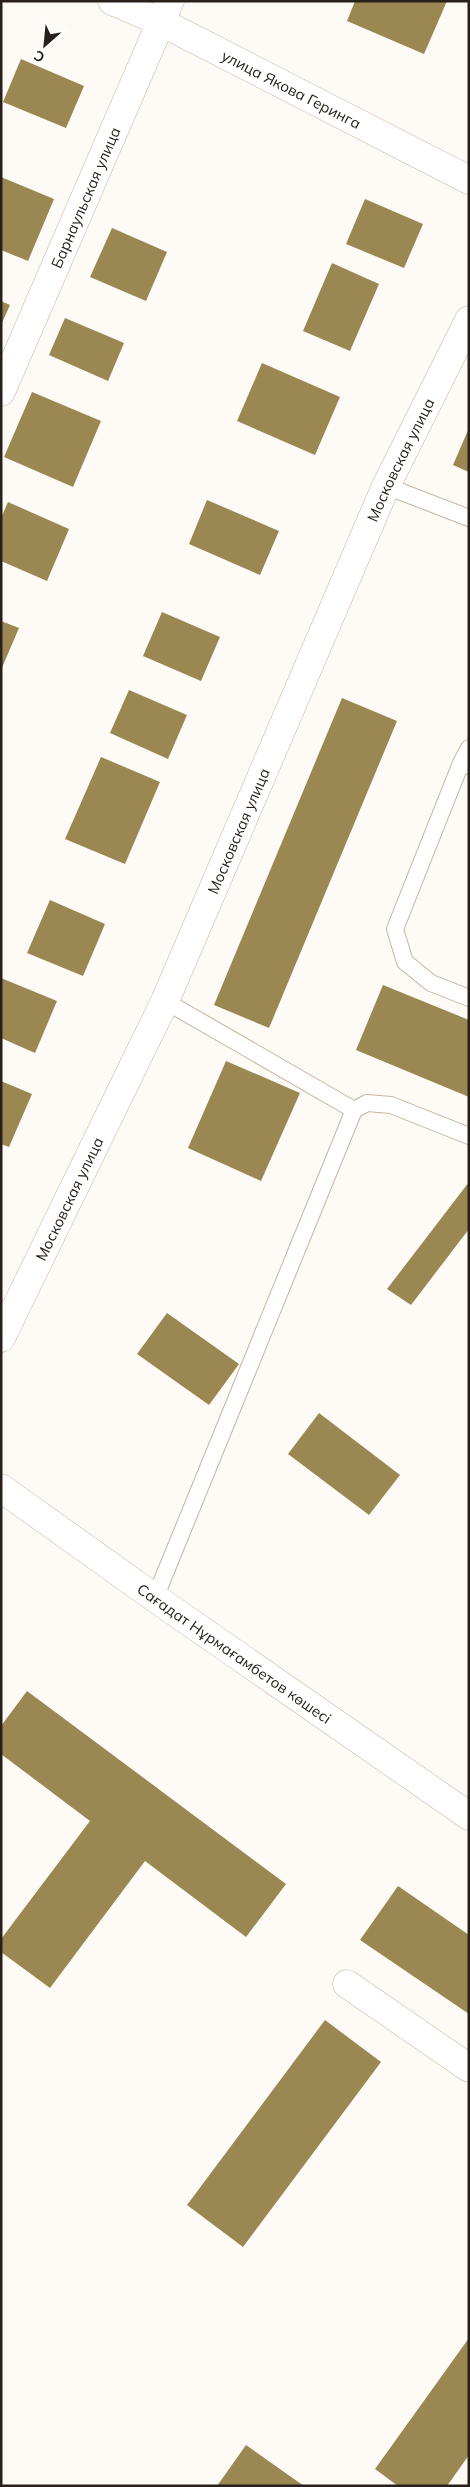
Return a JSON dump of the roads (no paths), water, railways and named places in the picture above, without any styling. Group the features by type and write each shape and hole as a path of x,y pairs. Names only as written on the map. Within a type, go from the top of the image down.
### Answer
{"street":[{"name":"улица Якова Геринга","path":"112,1 165,12 469,180"},
{"name":"Барнаульская улица","path":"1,392 165,12"},
{"name":"Московская улица","path":"1,1338 165,1001 386,486 469,320"},
{"name":"Сағадат Нұрмағамбетов көшесі","path":"1,1488 155,1598 469,1816"},
{"path":"347,1984 469,2068"}],"lane":[{"path":"386,486 469,518"},
{"path":"469,748 465,764 395,929 405,962 431,984 469,998"},
{"path":"165,1001 354,1110"},
{"path":"155,1598 354,1110 367,1103 391,1105 469,1136"}]}
